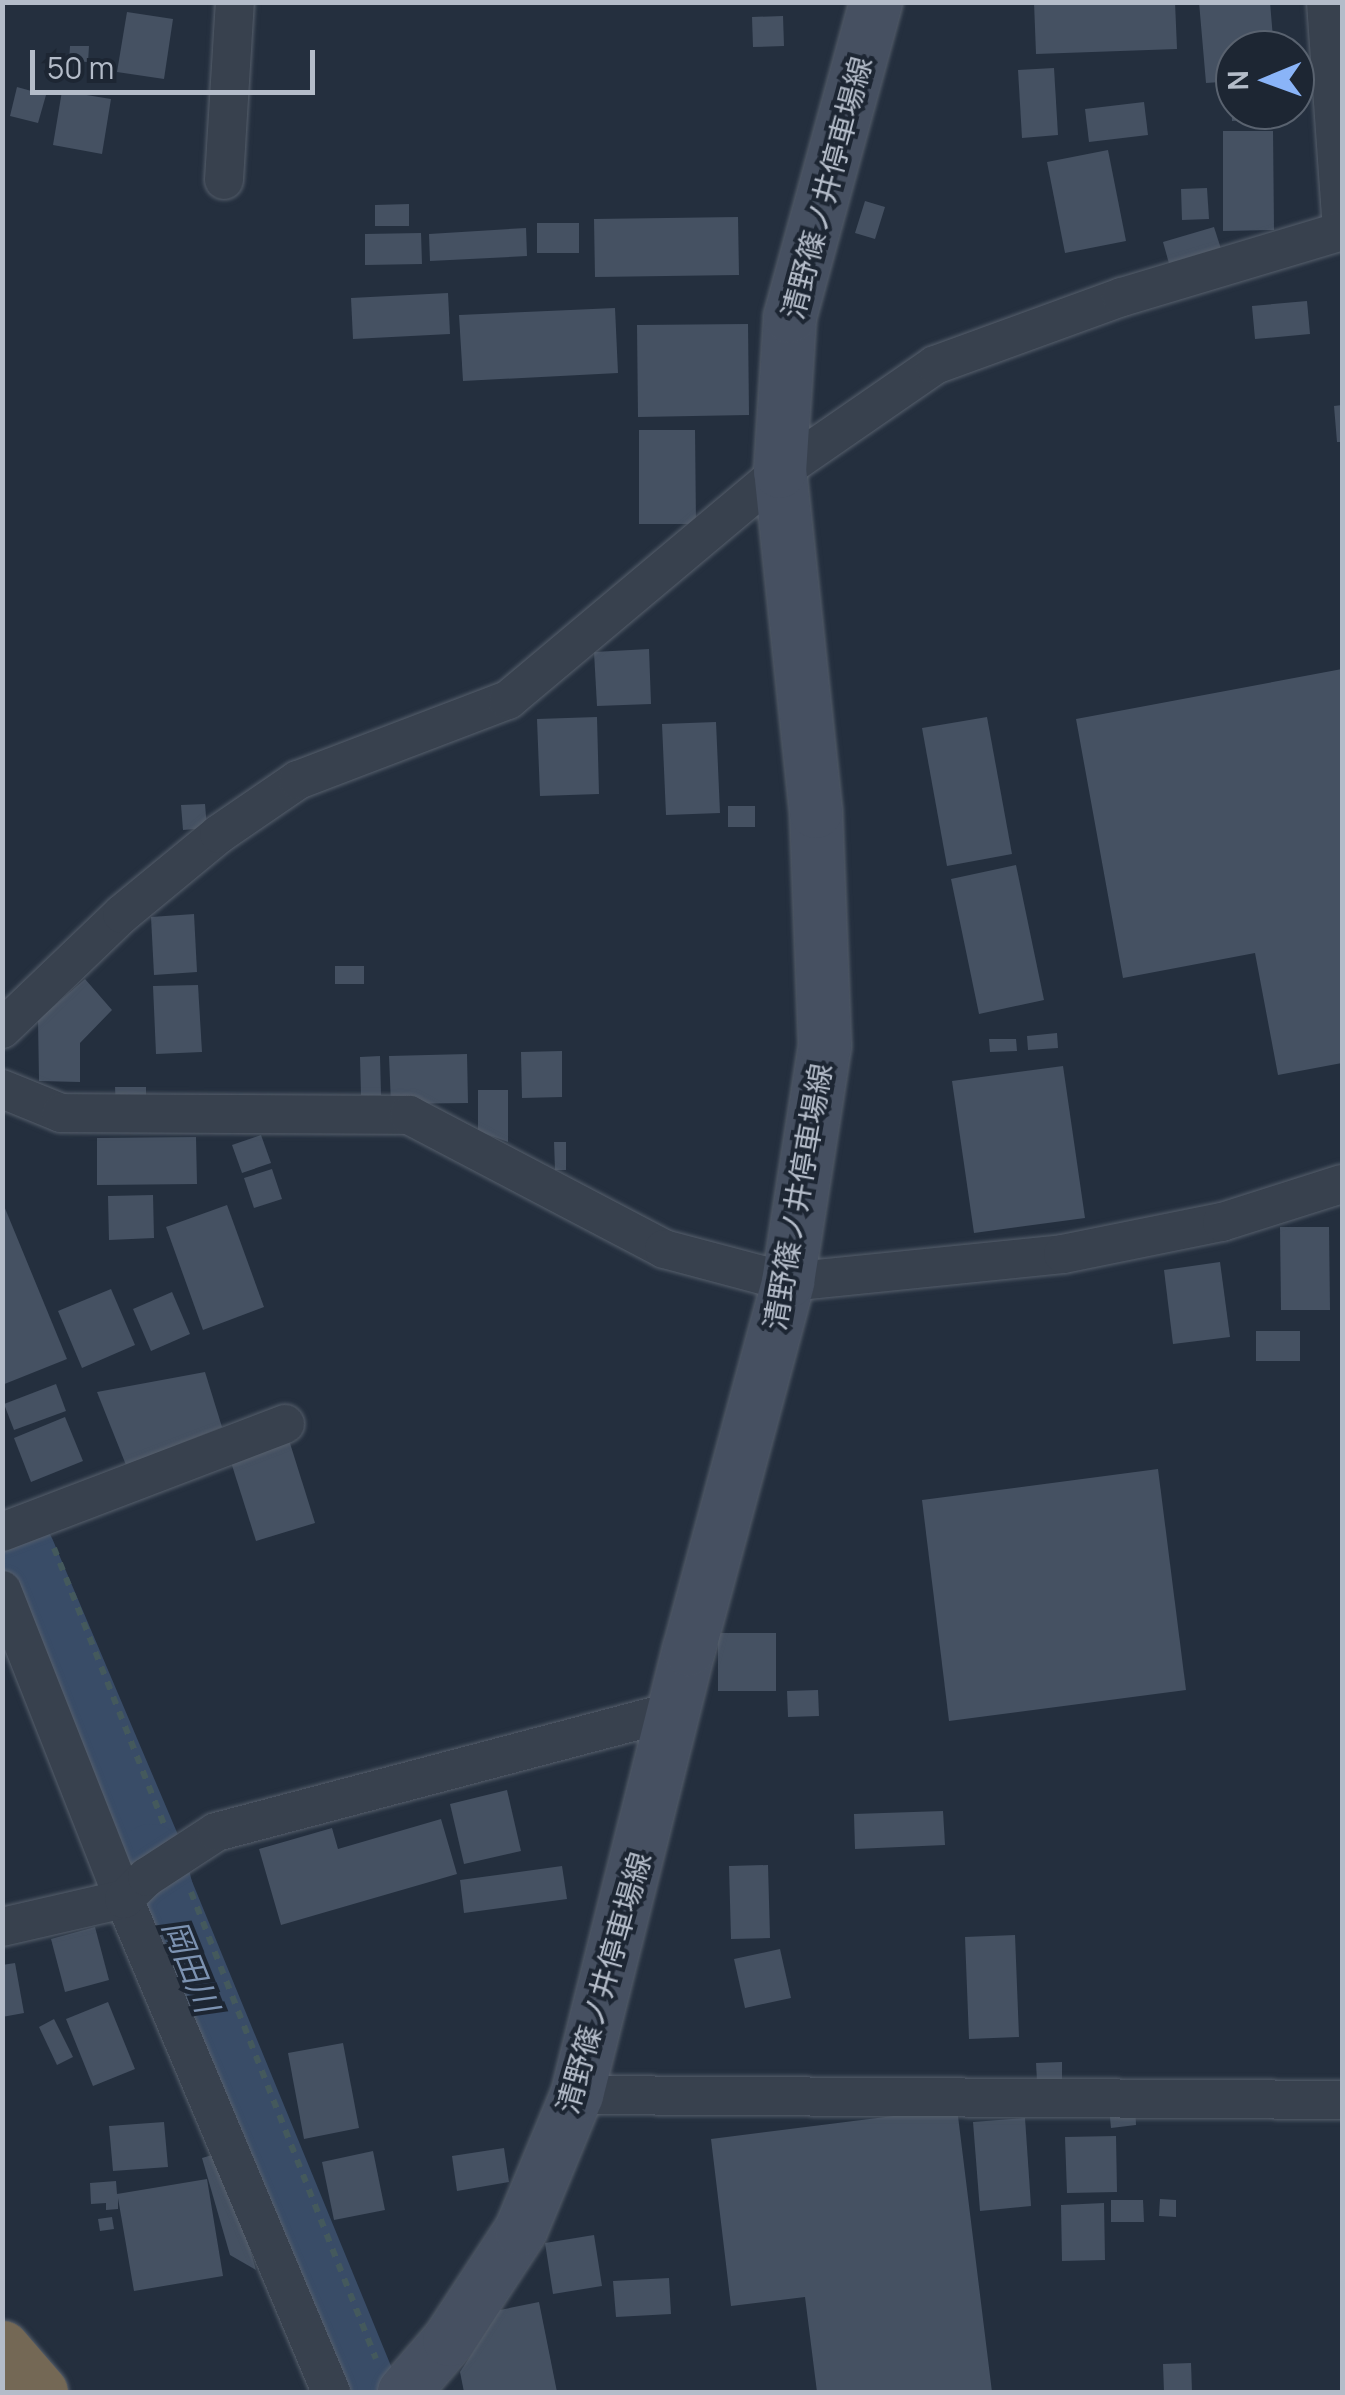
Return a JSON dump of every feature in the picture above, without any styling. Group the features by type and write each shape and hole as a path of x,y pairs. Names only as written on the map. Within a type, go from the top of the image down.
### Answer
{"highway":[{"path":"2,2348 40,2392"}],"main road":[{"name":"清野篠ノ井停車場線","path":"393,2383 449,2340 521,2230 577,2095 677,1710 689,1650 788,1282 825,1046 816,812 780,472 790,317 876,2"}],"street":[{"path":"224,180 235,2"},
{"path":"2,1029 122,914 219,834 298,780 508,700 780,472 935,365 1122,297 1342,231 1326,2"},
{"path":"2,1089 61,1113 409,1115 664,1249 788,1282 1062,1254 1222,1222 1342,1184"},
{"path":"2,1532 285,1424"},
{"path":"2,1590 154,1874 331,2392"},
{"path":"2,1927 154,1874 216,1832 677,1710"},
{"path":"577,2095 1342,2100"}],"path":[{"path":"42,1518 154,1874 393,2383"}],"building":[{"path":"1034,2 1175,2 1177,49 1036,54"},
{"path":"1199,2 1270,2 1272,30 1215,30 1215,82 1206,83"},
{"path":"127,12 173,19 164,79 117,72"},
{"path":"783,16 784,46 753,47 752,17"},
{"path":"70,46 89,46 88,62 69,61"},
{"path":"1054,68 1058,135 1022,138 1018,70"},
{"path":"17,87 46,95 38,123 10,116"},
{"path":"62,91 111,99 102,154 53,145"},
{"path":"1144,102 1148,135 1089,142 1085,109"},
{"path":"1223,131 1273,131 1274,230 1223,231"},
{"path":"1108,150 1126,241 1065,253 1047,162"},
{"path":"1207,188 1209,219 1182,220 1181,189"},
{"path":"865,201 885,207 875,239 855,233"},
{"path":"409,204 409,226 375,226 375,205"},
{"path":"738,217 739,275 595,277 594,219"},
{"path":"537,223 579,223 579,253 537,253"},
{"path":"1214,227 1222,252 1170,267 1163,242"},
{"path":"526,228 527,256 430,261 429,234"},
{"path":"421,233 422,264 365,265 365,234"},
{"path":"448,293 450,334 353,339 351,298"},
{"path":"1307,301 1310,334 1255,339 1252,306"},
{"path":"615,308 618,373 463,381 459,315"},
{"path":"748,324 749,415 638,417 637,325"},
{"path":"1342,405 1342,442 1337,442 1334,406"},
{"path":"639,430 695,430 696,524 639,524"},
{"path":"649,649 651,704 597,706 594,652"},
{"path":"1342,669 1342,1063 1278,1075 1255,953 1123,978 1076,719"},
{"path":"597,717 599,794 540,796 537,719"},
{"path":"987,717 1012,854 947,866 922,728"},
{"path":"716,722 720,813 666,815 662,724"},
{"path":"205,804 207,828 183,830 181,805"},
{"path":"728,806 755,806 755,827 728,827"},
{"path":"1016,865 1044,1000 979,1014 951,879"},
{"path":"194,914 197,972 154,975 151,917"},
{"path":"335,966 364,966 364,984 335,984"},
{"path":"85,979 112,1010 80,1043 80,1082 39,1081 38,1020"},
{"path":"198,985 202,1052 156,1054 153,986"},
{"path":"1057,1033 1058,1048 1028,1050 1027,1036"},
{"path":"989,1039 1016,1039 1017,1051 990,1052"},
{"path":"562,1051 562,1097 522,1098 521,1052"},
{"path":"467,1054 468,1103 391,1104 389,1056"},
{"path":"380,1056 381,1095 361,1095 360,1057"},
{"path":"1063,1066 1085,1218 974,1233 952,1081"},
{"path":"115,1087 146,1087 146,1107 116,1107"},
{"path":"478,1090 508,1090 508,1142 478,1131"},
{"path":"261,1135 271,1163 242,1173 232,1145"},
{"path":"196,1137 197,1184 97,1185 97,1138"},
{"path":"554,1142 566,1142 566,1170 555,1170"},
{"path":"272,1169 282,1199 254,1208 244,1178"},
{"path":"153,1195 154,1238 109,1240 108,1196"},
{"path":"2,1201 67,1359 2,1385"},
{"path":"227,1205 264,1307 203,1330 166,1227"},
{"path":"1280,1227 1329,1227 1330,1310 1281,1310"},
{"path":"1220,1262 1230,1337 1173,1344 1164,1270"},
{"path":"111,1289 135,1345 82,1368 58,1311"},
{"path":"172,1292 190,1334 151,1351 133,1309"},
{"path":"1256,1331 1300,1331 1300,1361 1256,1361"},
{"path":"205,1372 222,1427 126,1465 97,1392"},
{"path":"56,1384 66,1411 14,1430 4,1404"},
{"path":"65,1417 83,1461 31,1482 14,1438"},
{"path":"289,1440 315,1523 256,1541 230,1459"},
{"path":"1158,1469 1186,1690 949,1721 922,1500"},
{"path":"718,1633 776,1633 776,1691 718,1691"},
{"path":"818,1690 819,1716 788,1717 787,1691"},
{"path":"507,1790 521,1851 464,1864 450,1804"},
{"path":"943,1811 945,1845 855,1849 854,1814"},
{"path":"441,1819 457,1874 281,1925 259,1849 332,1828 338,1849"},
{"path":"768,1865 770,1938 731,1939 729,1866"},
{"path":"562,1866 567,1899 464,1913 460,1880"},
{"path":"95,1927 109,1980 65,1992 51,1939"},
{"path":"1015,1935 1019,2037 969,2039 965,1937"},
{"path":"780,1949 791,1998 745,2008 734,1959"},
{"path":"15,1963 24,2013 2,2017 2,1965"},
{"path":"108,2002 135,2069 93,2086 66,2019"},
{"path":"54,2019 73,2057 57,2065 39,2027"},
{"path":"343,2043 359,2128 304,2139 288,2053"},
{"path":"1062,2062 1062,2080 1037,2081 1036,2063"},
{"path":"1135,2105 1136,2125 1111,2128 1109,2107"},
{"path":"957,2108 992,2392 817,2392 805,2297 731,2306 711,2139"},
{"path":"1025,2118 1031,2206 980,2211 973,2122"},
{"path":"164,2122 168,2167 113,2171 109,2126"},
{"path":"1116,2136 1117,2192 1067,2193 1065,2137"},
{"path":"504,2148 509,2182 457,2191 452,2156"},
{"path":"373,2151 385,2210 334,2220 322,2162"},
{"path":"222,2152 256,2270 230,2255 202,2158"},
{"path":"207,2179 223,2276 134,2291 118,2198 118,2209 106,2210 106,2203 91,2204 90,2183 116,2181 117,2194"},
{"path":"1160,2199 1176,2200 1176,2217 1159,2216"},
{"path":"1111,2200 1143,2200 1144,2222 1111,2222"},
{"path":"1104,2203 1105,2260 1062,2261 1061,2205"},
{"path":"112,2217 114,2229 100,2231 98,2219"},
{"path":"594,2235 602,2286 553,2294 545,2243"},
{"path":"669,2278 671,2314 616,2317 613,2281"},
{"path":"539,2302 557,2392 464,2392 460,2372 500,2310"},
{"path":"1191,2363 1192,2392 1164,2392 1163,2364"}],"waterway":[{"name":"岡田川","path":"21,1552 151,1858 160,1893 360,2380"}]}
